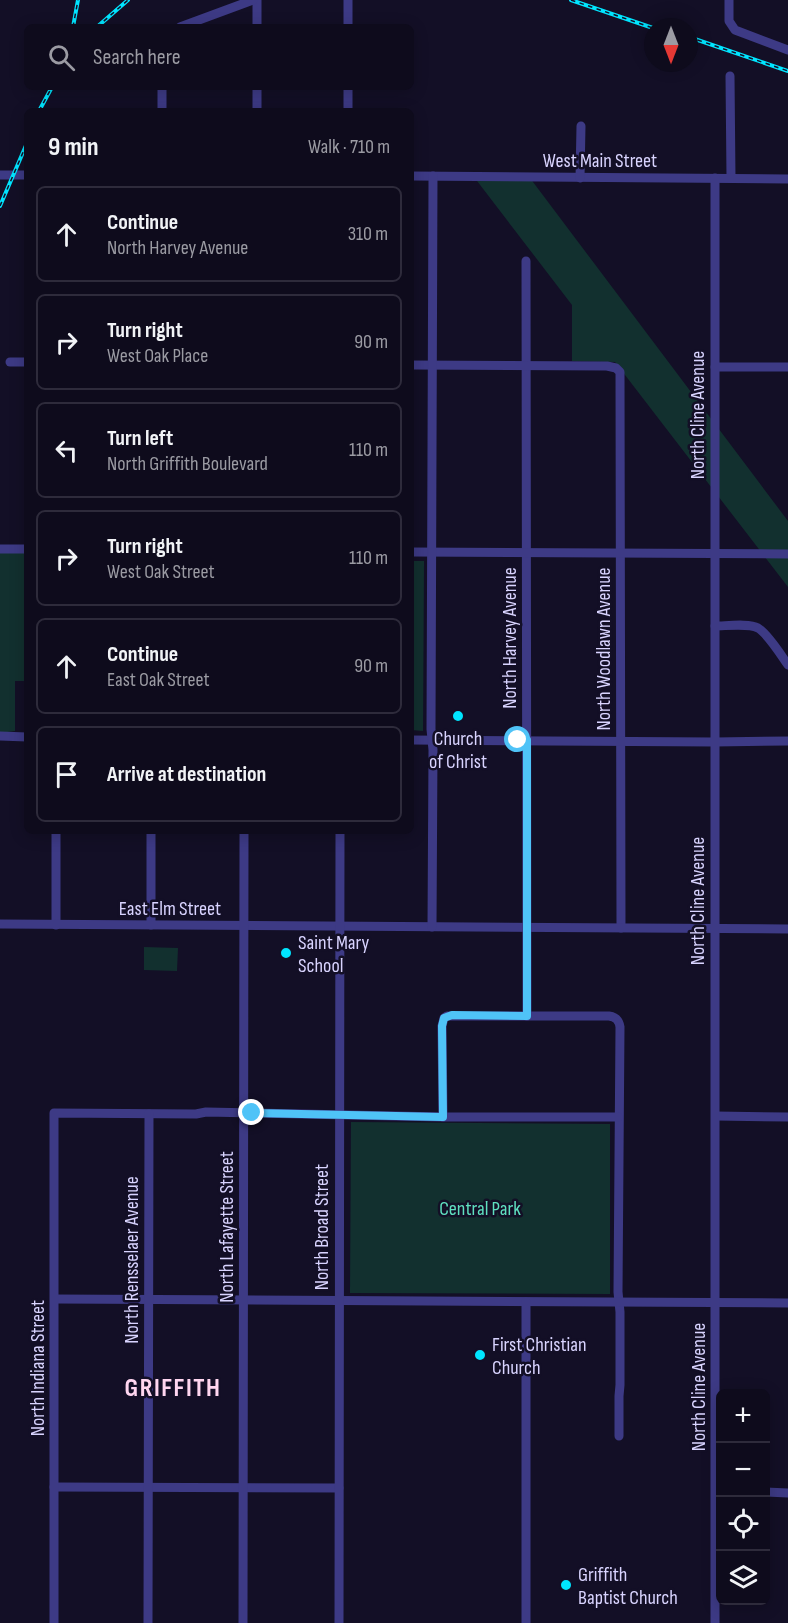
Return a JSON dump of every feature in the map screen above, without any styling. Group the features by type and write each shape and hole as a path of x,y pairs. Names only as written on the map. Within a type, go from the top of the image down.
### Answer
{"street":[{"path":"188,24 255,0 257,24"},
{"path":"348,0 348,24"},
{"path":"729,0 729,17 732,26 739,33 788,50"},
{"path":"730,76 731,178"},
{"path":"162,90 162,108"},
{"path":"257,90 257,108"},
{"path":"348,90 348,108"},
{"path":"580,178 581,126"},
{"path":"0,175 24,175"},
{"name":"West Main Street","path":"414,176 788,178"},
{"path":"432,927 433,176"},
{"name":"North Cline Avenue","path":"715,178 717,1443"},
{"name":"North Harvey Avenue","path":"526,261 527,1016"},
{"path":"10,362 24,362"},
{"path":"414,364 526,366"},
{"name":"North Woodlawn Avenue","path":"526,366 607,366 618,369 621,378 621,928"},
{"path":"715,367 788,367"},
{"path":"0,549 24,549"},
{"path":"414,552 788,554"},
{"path":"715,626 758,628 788,665"},
{"path":"0,736 24,737"},
{"path":"414,740 788,741"},
{"path":"56,834 56,925"},
{"path":"151,834 151,926"},
{"name":"North Lafayette Street","path":"243,1623 244,834"},
{"name":"North Broad Street","path":"339,1623 340,834"},
{"name":"East Elm Street","path":"0,924 788,929"},
{"path":"443,1117 442,1026 444,1018 452,1015 615,1017 618,1020 620,1027 619,1436"},
{"name":"North Indiana Street","path":"54,1623 54,1113 149,1114"},
{"path":"149,1114 618,1117"},
{"name":"North Rensselaer Avenue","path":"148,1623 149,1114"},
{"path":"716,1116 788,1117"},
{"path":"55,1299 788,1303"},
{"path":"526,1302 526,1623"},
{"path":"54,1487 339,1488"},
{"path":"770,1492 788,1493"},
{"name":"North Cline Avenue","path":"715,1623 718,1497"}],"green space":[{"path":"474,177 530,178 788,521 788,587 615,362 572,361 572,305"},
{"path":"0,553 24,553 24,681 15,681 15,731 0,733"},
{"path":"414,561 424,561 423,731 414,730"},
{"path":"144,947 178,948 177,971 144,970"},
{"name":"Central Park","path":"351,1122 610,1124 610,1294 350,1293"}],"railway":[{"path":"74,24 78,0"},
{"path":"100,24 128,0"},
{"path":"571,0 644,25"},
{"path":"698,40 788,71"},
{"path":"41,108 50,90"},
{"path":"0,206 24,150"}],"place":[{"name":"Church of Christ","path":"458,716"},
{"name":"Saint Mary School","path":"286,953"},
{"name":"First Christian Church","path":"480,1355"},
{"name":"Griffith Baptist Church","path":"566,1585"}],"district":[{"name":"GRIFFITH","path":"173,1387"}],"route":[{"path":"252,1113 443,1117 442,1026 444,1018 452,1015 527,1016 527,740 518,740"}]}
